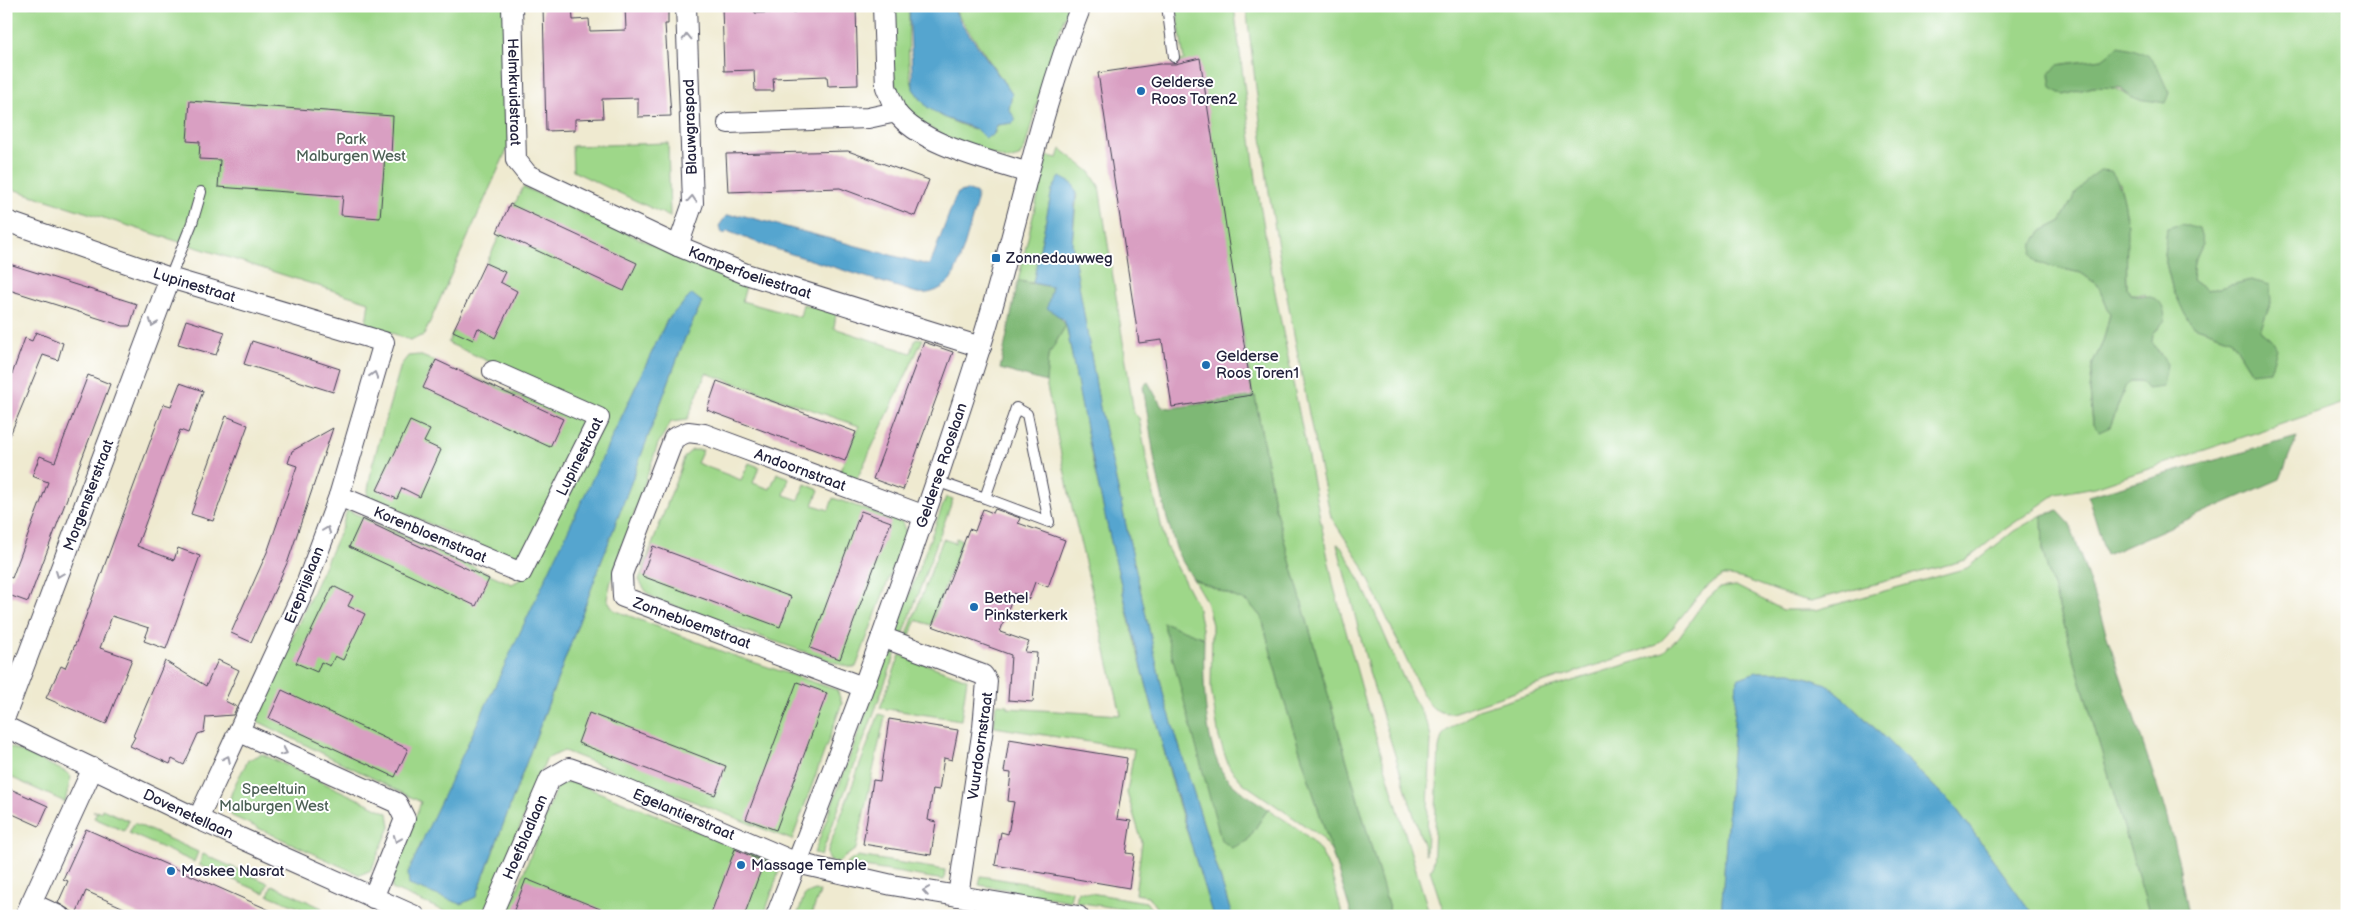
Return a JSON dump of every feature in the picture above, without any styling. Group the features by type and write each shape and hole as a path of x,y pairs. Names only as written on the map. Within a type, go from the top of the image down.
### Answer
{"street":[{"name":"Helmkruidstraat","path":"512,6 516,160 528,175"},
{"name":"Blauwgraspad","path":"678,246 693,203 686,6"},
{"path":"883,6 886,87 896,112 905,123 928,138 1028,173"},
{"name":"Gelderse Rooslaan","path":"776,916 882,636 925,516 981,347 1028,173 1068,40 1081,6"},
{"path":"728,123 868,118 896,112"},
{"name":"Kamperfoeliestraat","path":"528,175 678,246 746,274 981,347"},
{"name":"Lupinestraat","path":"6,221 170,278 384,342"},
{"name":"Morgensterstraat","path":"6,714 170,278"},
{"name":"Ereprijslaan","path":"198,819 240,732 304,590 340,496 384,342"},
{"name":"Lupinestraat","path":"493,371 599,418 522,573"},
{"name":"Andoornstraat","path":"674,438 688,432 704,434 925,516"},
{"name":"Zonnebloemstraat","path":"674,438 622,574 623,598 863,687"},
{"name":"Korenbloemstraat","path":"340,496 522,573"},
{"name":"Vuurdoornstraat","path":"882,636 983,675 987,681 983,728 958,896"},
{"name":"Dovenetellaan","path":"6,727 198,819 415,916"},
{"path":"240,732 397,803 405,818 372,898"},
{"path":"59,916 28,909 93,768"},
{"name":"Egelantierstraat","path":"569,768 604,780 797,863 892,885 1078,916"},
{"name":"Hoefbladlaan","path":"491,916 550,779 569,768"}],"lane":[{"path":"1167,6 1174,57"},
{"path":"170,278 192,223 201,192"},
{"path":"936,481 1050,522 1028,414 1016,408 985,498"}],"green space":[{"name":"Park Malburgen West","path":"6,6 506,6 510,143 424,335 410,340 366,323 369,302 6,187"},
{"path":"890,6 909,6 911,80 915,91 923,101 933,110 957,123 970,128 995,133 997,125 1013,123 1009,110 1012,94 952,6 1068,6 1046,71 1025,148 1019,157 1008,160 958,142 925,125 912,114 902,100 893,74"},
{"path":"1176,6 1234,6 1256,179 1273,282 1334,588 1367,707 1430,916 1391,916 1275,508 1255,396 1252,395 1242,327 1188,129 1178,61 1184,60"},
{"path":"1246,6 2347,6 2347,402 2095,487 2056,494 2004,530 1966,560 1811,601 1800,599 1741,578 1722,576 1695,599 1657,645 1452,713 1440,712 1430,705 1421,691 1361,563 1331,517 1313,435 1268,186","holes":["2119,46 2132,98 2124,92 2107,87 2091,88 2064,95 2057,65 2103,59","2120,183 2126,214 2127,288 2130,294 2145,294 2161,326 2153,334 2151,342 2161,354 2141,381 2131,381 2125,387 2110,427 2093,425 2090,390 2093,363 2103,342 2110,314 2098,285 2081,273 2037,263 2033,243 2042,231 2060,222 2076,193","2167,228 2203,243 2194,262 2192,280 2207,291 2251,280 2271,303 2260,330 2272,340 2252,373 2231,339 2194,326 2172,287 2164,255"]},
{"path":"2119,46 2140,52 2152,61 2169,93 2165,103 2132,98 2120,88 2093,87 2064,95 2051,88 2050,74 2057,65 2102,59"},
{"path":"668,143 670,217 573,171 572,146"},
{"path":"1061,149 1090,172 1099,186 1134,413 1139,418 1166,546 1197,605 1204,638 1163,623 1247,841 1268,809 1300,831 1312,841 1322,854 1333,880 1343,916 1232,916 1164,697 1100,408 1072,244 1077,195 1060,178 1052,190 1033,283 1018,281 1047,156 1058,158"},
{"path":"2100,170 2111,171 2123,197 2127,227 2127,288 2130,294 2154,298 2162,305 2165,320 2153,334 2152,342 2167,364 2163,387 2147,389 2141,381 2131,381 2125,387 2110,427 2099,432 2093,425 2090,390 2093,363 2103,342 2110,314 2098,285 2081,273 2037,263 2032,255 2033,243 2042,231 2060,222 2076,193 2087,180"},
{"path":"523,187 746,286 742,301 800,317 803,304 836,314 834,328 911,353 916,338 923,339 857,479 839,473 859,426 706,373 687,420 671,422 658,444 611,581 607,599 614,610 726,653 837,690 842,703 792,840 564,751 546,759 489,908 473,916 456,916 392,889 393,877 421,802 255,720 342,527 347,510 512,584 523,578 601,412 448,343","holes":["702,302 685,338 476,897 408,873 667,320"]},
{"path":"2182,224 2199,229 2203,243 2194,262 2192,280 2207,291 2251,280 2270,285 2271,303 2260,330 2272,340 2277,349 2270,371 2252,373 2231,339 2194,326 2187,319 2172,287 2164,255 2167,228"},
{"path":"1018,281 1052,287 1048,308 1057,314 1066,325 1048,356 1046,382 1000,369"},
{"path":"1066,325 1092,458 1130,624 1176,796 1213,916 1162,916 1148,896 1135,894 1142,842 1127,793 1134,749 994,727 996,704 1008,705 1008,708 1121,715 1072,507 1046,382 1048,356"},
{"path":"419,355 590,424 523,565 367,496 372,466 401,365 408,356"},
{"path":"1148,382 1162,407 1172,408 1255,396 1275,508 1391,916 1352,916 1281,691 1262,618 1249,603 1193,579 1178,554 1167,519 1156,469 1143,386"},
{"path":"2297,437 2280,479 2106,555 2088,496"},
{"path":"692,450 703,450 697,463 741,480 749,463 759,467 753,483 770,489 777,473 789,478 784,495 799,500 805,484 819,490 813,505 829,510 833,498 902,522 906,533 856,667 848,667 659,601 647,593 639,580 685,456"},
{"path":"946,497 953,499 903,635 895,632"},
{"path":"2058,511 2070,524 2165,810 2178,859 2188,916 2150,916 2043,553 2042,515"},
{"path":"2042,515 2043,553 2150,916 2034,916 1955,807 1846,700 1826,684 1791,672 1756,672 1737,679 1721,916 1445,916 1430,870 1433,868 1439,748 1442,736 1446,731 1478,710 1663,652 1679,637 1703,603 1719,588 1736,586 1783,610 1816,610 1967,568 2014,531"},
{"path":"956,538 962,540 931,625 916,620 909,637 906,637 943,539 955,543"},
{"path":"1337,544 1341,546 1360,581 1408,688 1428,726 1431,740 1426,854 1370,675"},
{"path":"1193,579 1249,603 1262,618 1281,691 1332,852 1320,836 1243,783 1229,767 1219,738 1211,689 1212,625 1206,601"},
{"path":"1163,622 1204,638 1204,690 1212,747 1218,763 1229,781 1268,809 1247,841 1232,848 1221,840"},
{"path":"889,651 896,653 821,856 814,853"},
{"path":"900,655 967,679 961,720 880,708"},
{"path":"879,714 885,716 856,849 838,862 830,861 827,853"},
{"path":"6,745 66,772 71,777 65,802 6,775"},
{"name":"Speeltuin Malburgen West","path":"262,754 388,813 390,827 371,870 360,875 232,816 230,802 237,780 248,760"},
{"path":"573,782 775,862 780,868 764,916 507,916 557,787 563,783"},
{"path":"102,809 129,821 124,831 94,818 97,812 93,811 101,812"},
{"path":"134,823 198,852 194,862 129,833"},
{"path":"203,854 268,883 264,893 199,865"},
{"path":"858,856 945,870 944,880 846,864"},
{"path":"981,876 1072,891 1070,901 1035,895 1027,900 1020,899 1016,891 979,885"},
{"path":"272,885 322,908 319,916 268,895"},
{"path":"815,890 820,892 811,916 797,916 805,894"},
{"path":"1078,891 1146,902 1155,914 1076,902"}],"water":[{"path":"909,6 952,6 962,24 1012,94 1009,109 1016,120 1013,123 997,125 993,135 985,138 976,129 945,118 927,107 913,89"},
{"path":"1060,177 1073,184 1076,192 1072,244 1100,408 1164,697 1232,916 1213,916 1170,771 1113,551 1067,329 1064,320 1047,308 1052,287 1033,283 1052,190"},
{"path":"967,190 977,194 977,201 957,267 949,282 930,293 917,293 769,247 727,231 725,234 721,232 719,226 726,216 741,215 928,265 931,262 955,198 958,193"},
{"path":"692,294 702,302 685,338 476,897 461,904 409,885 408,873 429,826 667,320"},
{"path":"1756,672 1791,672 1826,684 1846,700 1955,807 2034,916 1721,916 1737,679"}],"building":[{"path":"543,6 572,6 573,20 589,19 590,31 626,30 625,6 668,6 668,24 665,24 671,116 638,117 638,98 602,99 603,118 575,119 575,130 546,131"},
{"path":"722,6 755,6 755,13 795,12 794,6 856,6 858,85 828,86 827,76 773,78 774,91 755,91 754,70 724,71"},
{"path":"1200,58 1252,395 1172,407 1162,340 1139,343 1098,73 1160,64 1175,64"},
{"path":"190,101 393,116 391,156 385,155 380,218 341,215 343,196 218,187 220,160 199,159 200,142 187,141"},
{"path":"848,151 929,180 915,216 840,188 728,192 726,154"},
{"path":"510,204 637,263 624,291 497,232"},
{"path":"6,263 137,304 130,326 123,326 6,289"},
{"path":"485,263 505,272 500,282 517,291 495,338 478,328 473,340 453,331"},
{"path":"186,320 225,332 216,355 178,344"},
{"path":"36,332 63,343 58,360 43,355 6,445 6,391 25,338 32,341"},
{"path":"252,341 340,369 333,392 244,364"},
{"path":"924,342 953,352 903,490 873,479"},
{"path":"436,360 563,419 550,447 423,388"},
{"path":"88,375 110,384 28,602 6,594 6,576 12,578 48,482 32,476 40,456 55,462"},
{"path":"717,381 856,432 845,461 707,410"},
{"path":"180,383 203,391 188,433 180,430 137,546 174,560 178,548 200,556 166,649 144,641 149,628 112,616 100,648 132,659 106,724 46,698 61,666 65,668 77,640 164,404 171,406"},
{"path":"226,416 248,425 213,521 191,514"},
{"path":"410,421 430,430 424,442 441,450 420,497 402,488 397,499 377,490"},
{"path":"333,428 288,561 251,642 231,633 268,550 297,466 288,463 292,451"},
{"name":"Bethel Pinksterkerk","path":"983,509 993,513 995,509 1020,518 1018,523 1065,540 1048,587 1035,582 1029,599 1014,593 1000,632 1029,642 1025,652 1037,653 1033,702 1008,700 1011,655 932,626 969,529 975,531"},
{"path":"861,511 891,522 840,659 810,648"},
{"path":"362,519 489,579 476,606 349,547"},
{"path":"653,546 791,597 780,627 642,576"},
{"path":"333,586 353,596 348,606 365,614 343,660 335,656 330,666 321,662 317,672 296,663"},
{"path":"218,660 239,670 225,701 237,707 233,715 206,717 204,732 198,734 184,765 172,759 170,764 130,746 165,661 206,686"},
{"path":"797,682 827,693 776,830 746,819"},
{"path":"282,690 408,749 395,777 269,718"},
{"path":"589,713 726,766 715,795 578,743"},
{"path":"889,719 958,730 952,760 944,758 939,790 933,789 928,820 936,822 931,855 863,844 873,780 880,781"},
{"path":"1009,739 1127,758 1117,819 1131,821 1126,853 1134,854 1129,888 995,865 1001,832 1008,834 1014,802 1008,801 1011,773 1004,772"},
{"path":"6,787 48,806 39,826 6,811"},
{"path":"86,829 283,916 142,916 86,891 76,914 58,903 68,881 63,879"},
{"path":"735,849 764,862 744,916 710,916"},
{"path":"526,879 615,916 530,916 514,910"}],"place":[{"name":"Gelderse Roos Toren2","path":"1141,91"},
{"name":"Zonnedauwweg","path":"996,258"},
{"name":"Gelderse Roos Toren1","path":"1206,365"},
{"name":"Bethel Pinksterkerk","path":"974,607"},
{"name":"Massage Temple","path":"741,865"},
{"name":"Moskee Nasrat","path":"171,871"}]}
